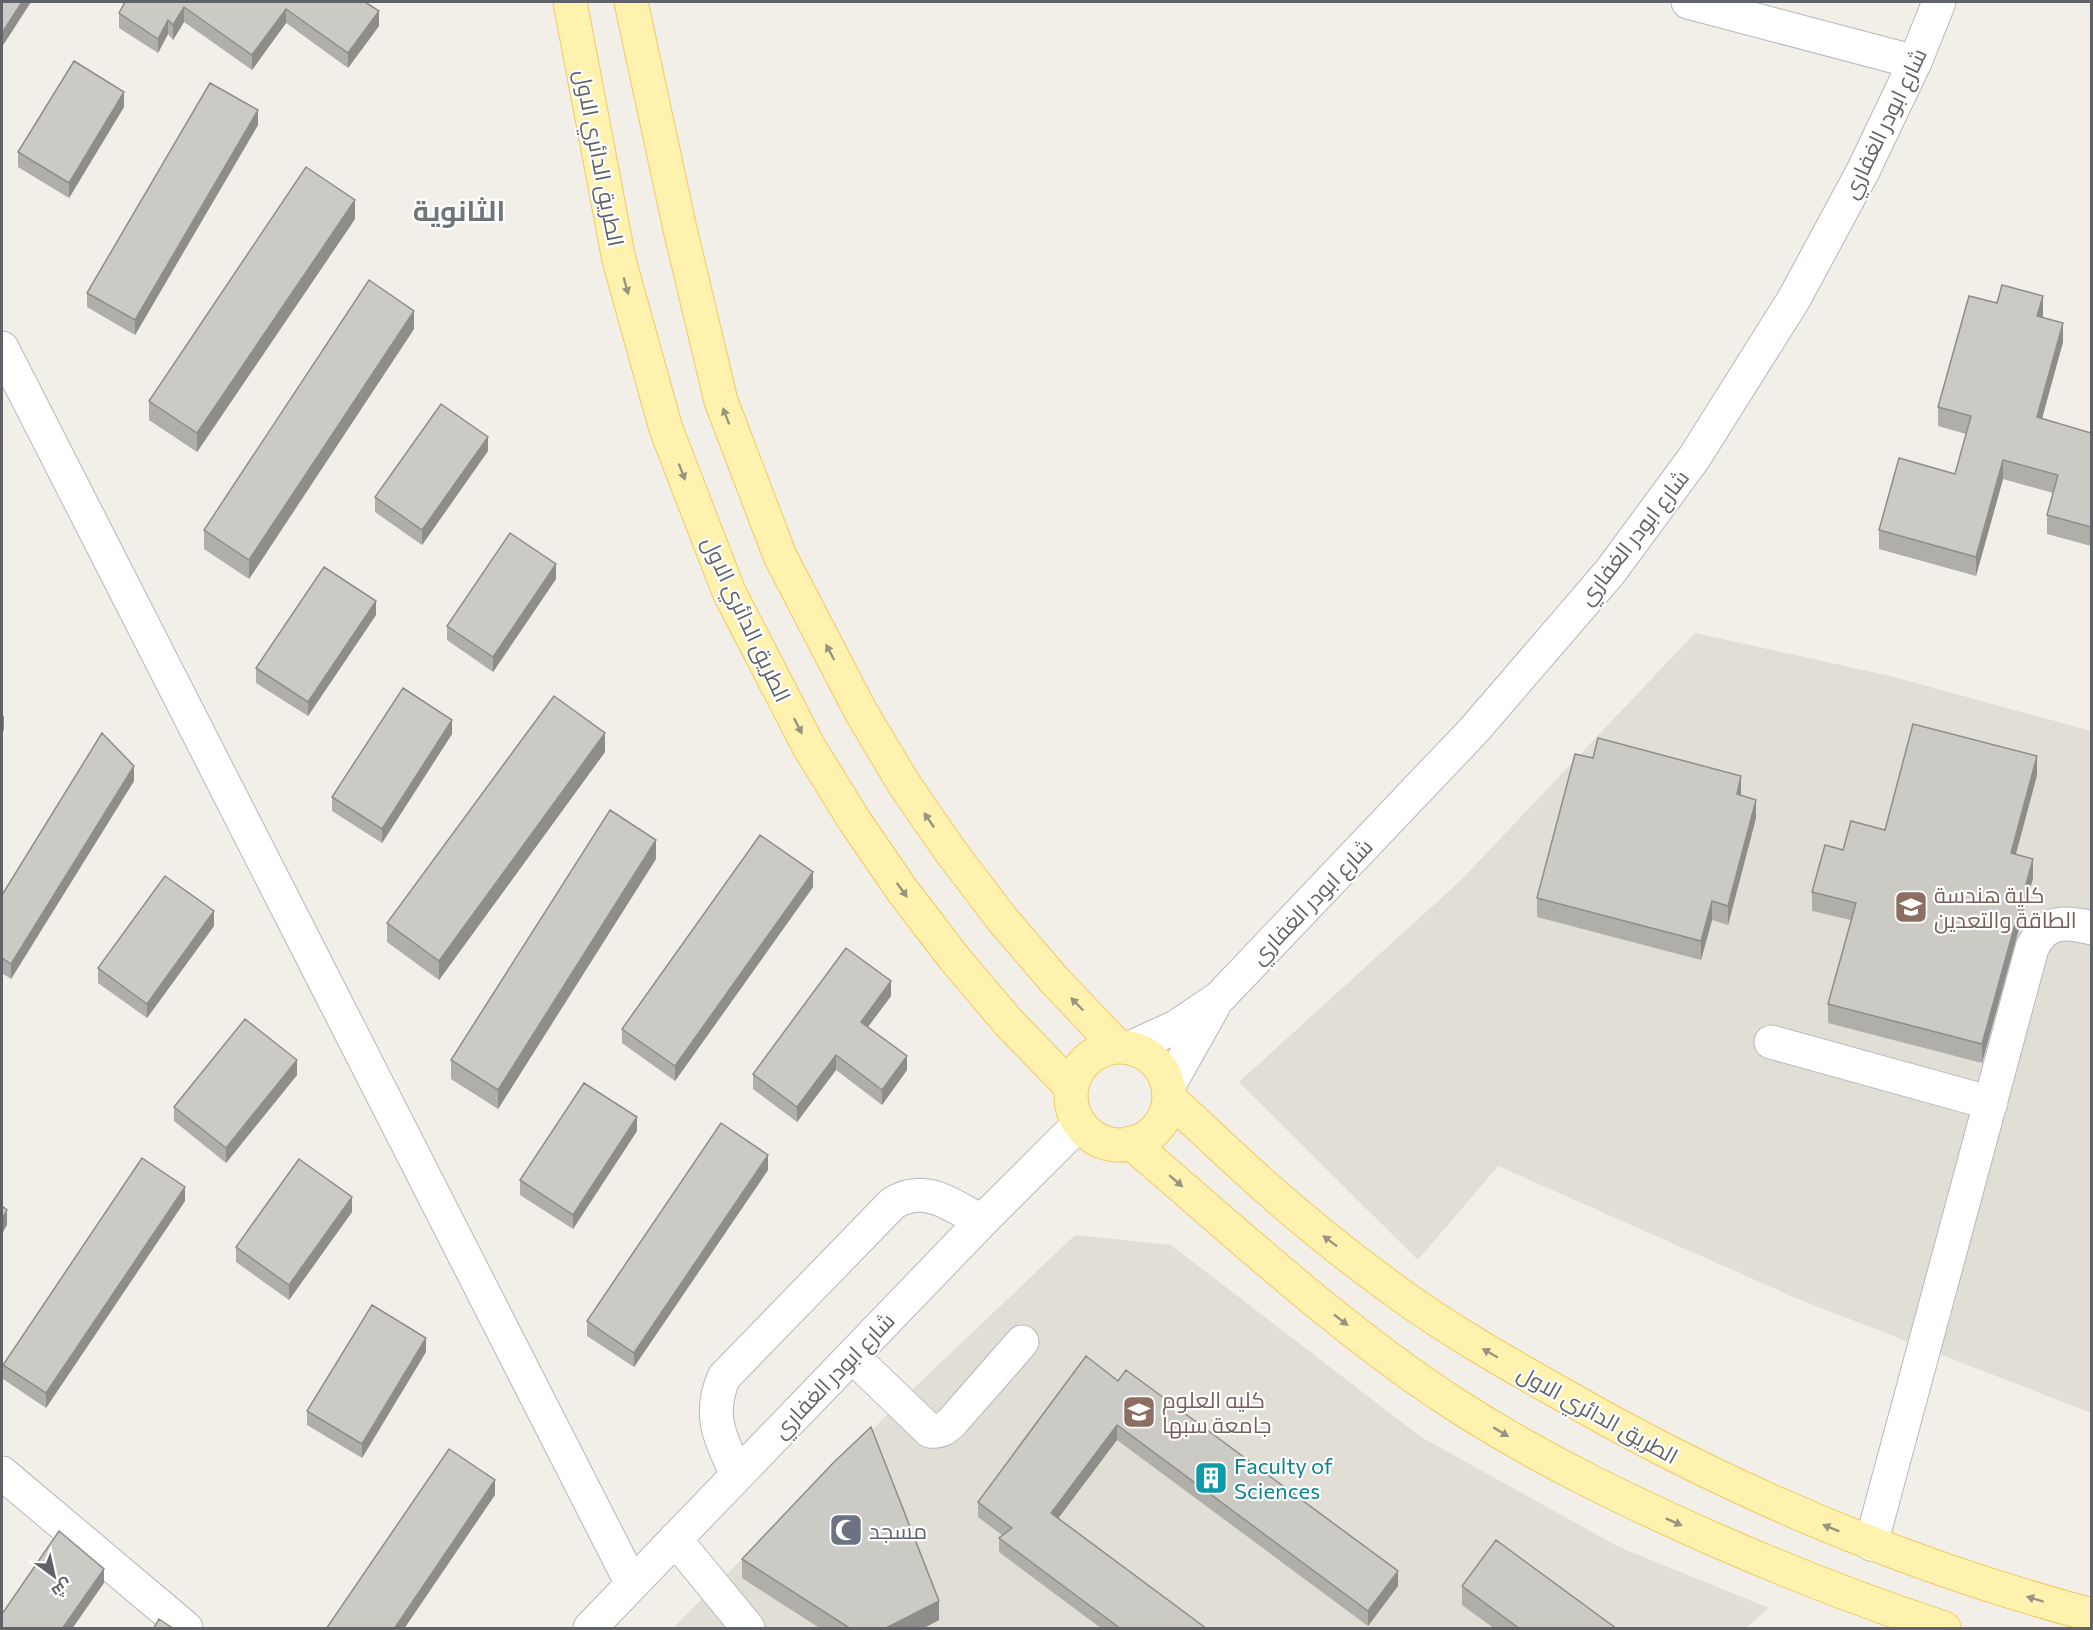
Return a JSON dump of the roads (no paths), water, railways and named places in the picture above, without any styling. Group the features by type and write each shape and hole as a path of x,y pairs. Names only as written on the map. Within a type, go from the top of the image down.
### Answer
{"main road":[{"name":"الطريق الدائري الاول","path":"570,2 622,272 666,429 729,592 809,747 854,820 902,890 954,958 1009,1023 1071,1087"},
{"path":"631,2 680,229 721,401 780,556 861,712 904,784 951,852 1002,919 1056,982 1124,1047 1144,1053 1155,1061 1164,1073 1169,1093 1166,1114 1158,1127 1146,1137 1117,1145 1102,1142 1089,1135 1079,1124 1070,1100 1075,1075 1082,1064 1098,1052 1124,1047"},
{"name":"الطريق الدائري الاول","path":"1169,1093 1308,1224 1400,1294 1478,1346 1624,1430 1705,1472 1787,1510 1871,1544 1960,1576 2091,1615"},
{"path":"1131,1143 1343,1322 1456,1405 1518,1443 1582,1478 1667,1519 1839,1591 1944,1629"}],"street":[{"path":"1688,2 1915,62"},
{"name":"شارع ابودر الغفاري","path":"1124,1047 1176,1027 1219,998 1475,729 1617,562 1694,458 1794,299 1863,171 1915,62 1940,2"},
{"path":"2,348 632,1584"},
{"path":"1871,1544 2032,948 2036,939 2050,927 2061,923 2073,923 2091,928"},
{"name":"شارع ابودر الغفاري","path":"1169,1093 1219,998"},
{"path":"1771,1042 1991,1103"},
{"name":"شارع ابودر الغفاري","path":"590,1629 982,1221 1079,1124"},
{"path":"737,1475 719,1434 716,1419 717,1396 724,1377 893,1203 903,1197 928,1194 982,1221"},
{"path":"852,1356 930,1431 937,1432 945,1429 952,1422 1022,1342"},
{"path":"2,1473 186,1629"},
{"path":"675,1539 748,1629"}],"place":[{"name":"كلية هندسة الطاقة والتعدين","path":"1911,907"},
{"name":"كليه العلوم جامعة سبها","path":"1139,1412"},
{"name":"Faculty of Sciences","path":"1211,1478"},
{"name":"مسجد","path":"846,1530"}],"district":[{"name":"الثانوية","path":"459,210"}]}
